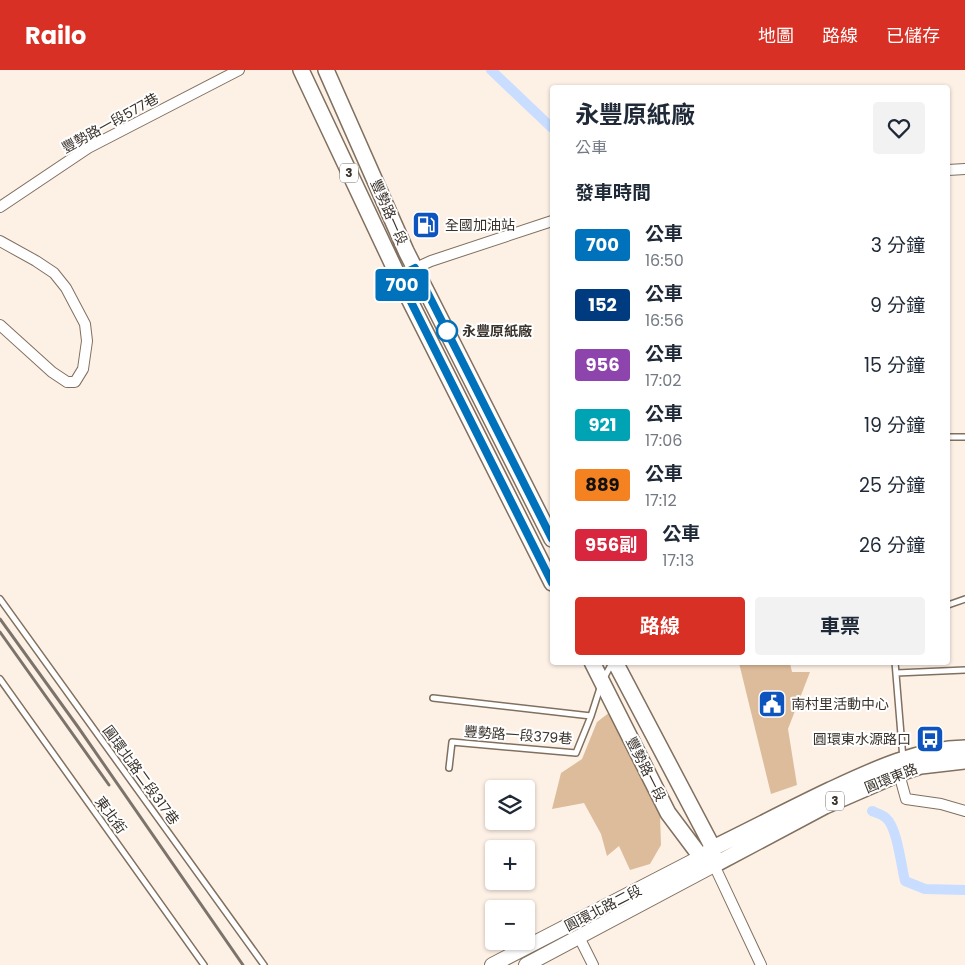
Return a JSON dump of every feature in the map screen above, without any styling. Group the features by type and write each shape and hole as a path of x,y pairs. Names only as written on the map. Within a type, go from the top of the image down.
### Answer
{"main road":[{"name":"豐勢路一段","path":"302,70 398,276 550,579"},
{"name":"豐勢路一段","path":"326,70 406,251 550,534"},
{"name":"豐勢路一段","path":"594,665 668,813 709,857"},
{"name":"豐勢路一段","path":"615,665 709,857"},
{"name":"圓環東路","path":"709,857 825,806 930,752 965,748"},
{"name":"圓環東路","path":"903,766 965,761"}],"street":[{"name":"豐勢路一段577巷","path":"0,207 88,148 239,70"},
{"path":"950,170 965,169"},
{"path":"398,276 415,268 550,222"},
{"path":"0,241 42,265 54,274 66,288 84,324 87,341 83,369 75,382 67,382 52,372 0,325"},
{"path":"903,766 901,781 906,799 941,804 965,811"},
{"name":"圓環北路二段","path":"526,965 579,938 709,857"},
{"name":"圓環北路二段","path":"492,965 709,857"},
{"name":"豐勢路一段","path":"709,857 761,965"},
{"path":"579,938 593,965"}],"lane":[{"path":"950,437 965,436"},
{"name":"圓環北路二段317巷","path":"0,598 264,965"},
{"path":"950,604 965,599"},
{"name":"豐勢路一段379巷","path":"449,768 452,742 576,753 592,716 602,682 612,665"},
{"path":"895,665 903,766"},
{"path":"896,673 965,670"},
{"name":"東北街","path":"0,679 204,965"},
{"path":"433,698 592,716"}],"shaded area":[{"path":"739,665 790,665 792,672 810,672 788,729 797,785 771,794"},
{"path":"610,712 660,814 661,845 650,864 630,870 619,846 607,856 601,834 584,803 552,809 561,773 582,759 597,722"}],"waterway":[{"path":"491,70 550,126"},
{"path":"872,811 886,818 893,829 905,881 925,889 965,890"}],"railway":[{"path":"0,619 78,727 243,965"},
{"path":"0,632 109,785"}],"bus line":[{"name":"700","path":"550,535 415,268 398,276 550,579"}],"place":[{"name":"全國加油站","path":"426,225"},
{"name":"永豐原紙廠","path":"447,331"},
{"name":"南村里活動中心","path":"772,704"},
{"name":"圓環東水源路口","path":"930,739"}]}
